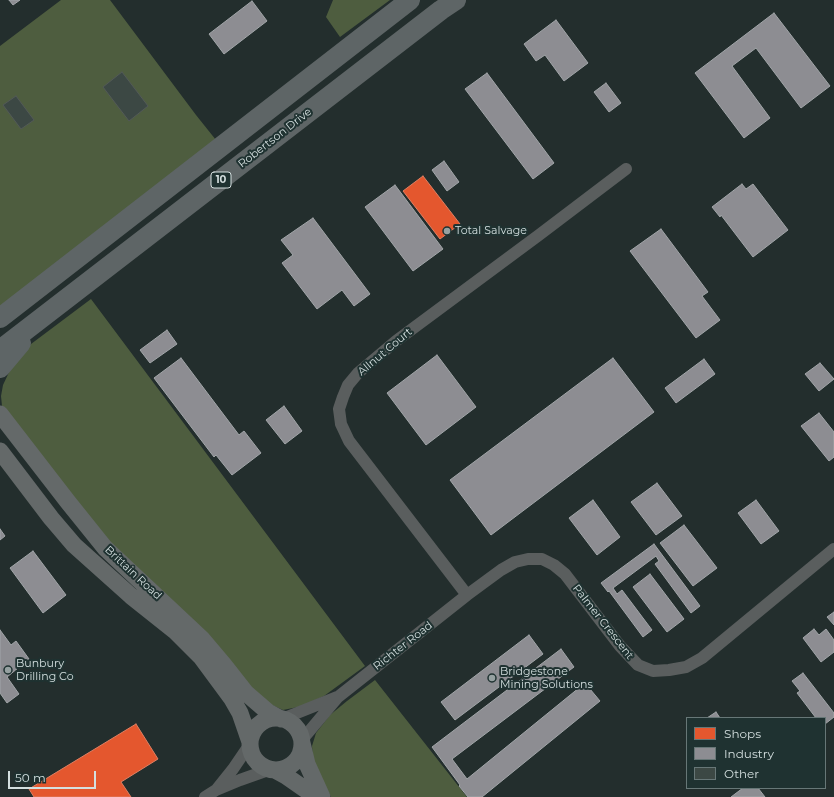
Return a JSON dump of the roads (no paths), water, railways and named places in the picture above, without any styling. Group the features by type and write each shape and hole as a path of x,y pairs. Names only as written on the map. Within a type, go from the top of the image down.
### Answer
{"highway":[{"name":"10","path":"0,318 410,0"},
{"name":"Robertson Drive","path":"0,350 435,14 456,0"},
{"path":"0,368 20,345 26,330"}],"main road":[{"name":"Brittain Road","path":"0,414 105,548 202,639 246,693 268,712 281,719"},
{"name":"Brittain Road","path":"0,451 51,518 74,545 131,596 174,631 201,657 222,684 237,708 246,728 250,743"},
{"path":"302,742 301,751 297,759 291,765 283,769 264,767 258,763 251,751 250,743 252,733 257,726 264,721 272,718 290,722 300,734 302,742 307,764 322,797"},
{"path":"273,769 286,776 316,797"}],"street":[{"name":"Allnut Court","path":"467,595 350,441 341,424 339,409 343,397 348,385 358,374 396,341 626,169"},
{"name":"Palmer Crescent","path":"467,595 501,570 515,562 528,559 542,559 554,565 565,574 620,646 638,666 653,671 669,670 686,667 702,658 834,549"},
{"name":"Richter Road","path":"302,742 338,696 467,595"},
{"name":"Richter Road","path":"281,719 338,696"},
{"path":"216,790 233,769 250,743"},
{"path":"205,797 216,790 240,780 273,769"}],"place":[{"name":"Total Salvage","path":"447,231"},
{"name":"Bunbury Drilling Co","path":"8,670"},
{"name":"Bridgestone Mining Solutions","path":"492,678"}]}
